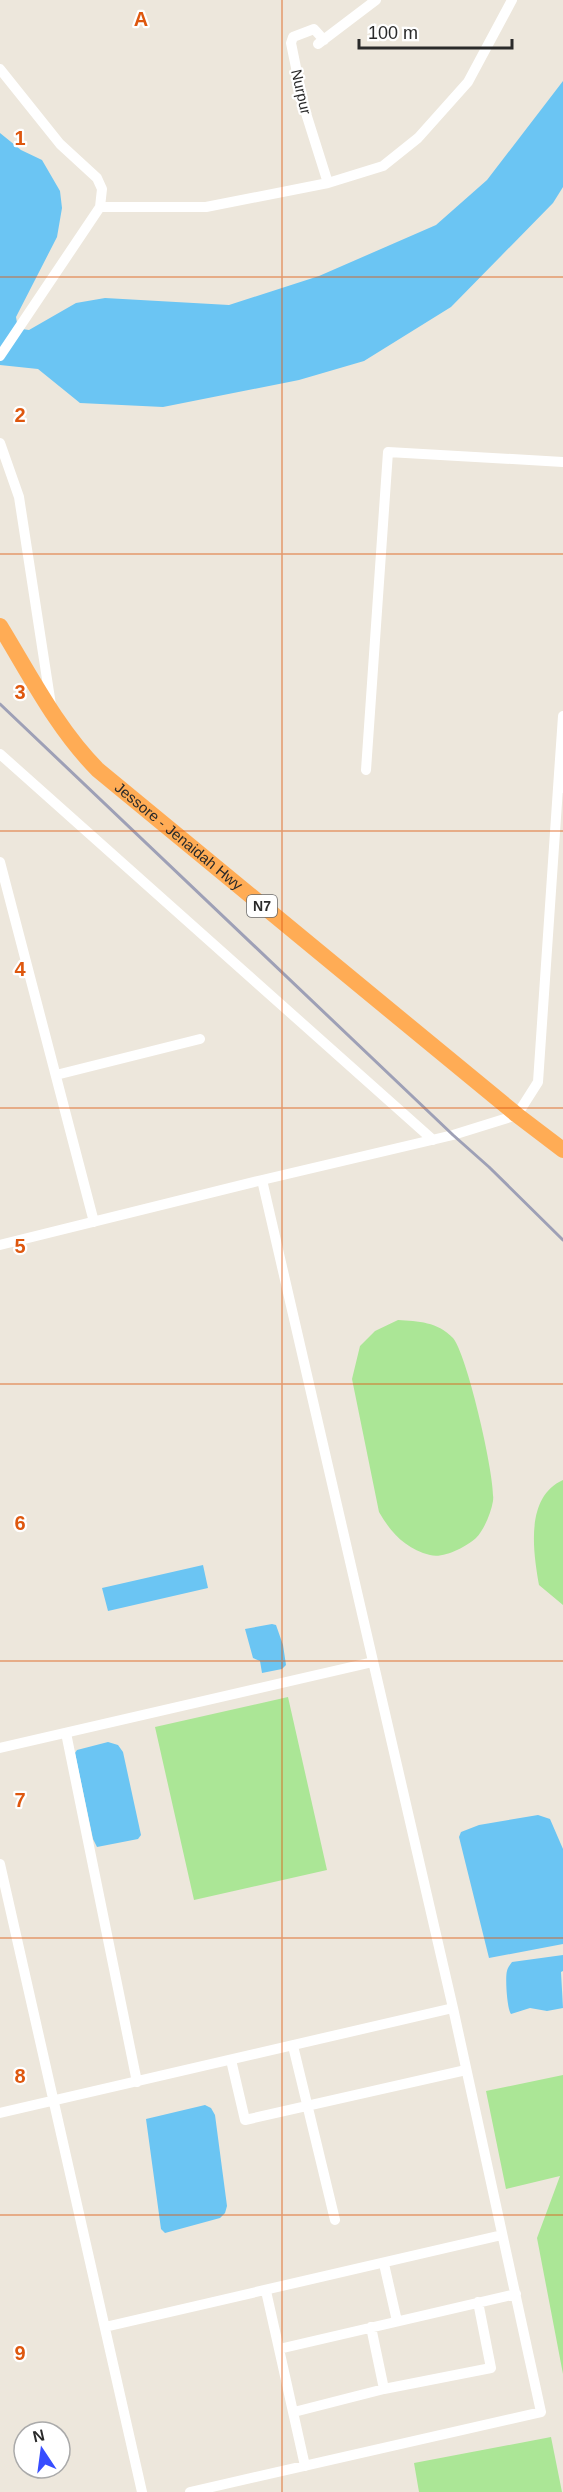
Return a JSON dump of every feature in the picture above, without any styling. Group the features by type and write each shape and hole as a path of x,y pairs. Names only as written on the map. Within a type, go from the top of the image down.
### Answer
{"highway":[{"name":"Jessore - Jenaidah Hwy","path":"0,626 52,711 80,752 98,770 517,1115 563,1150"}],"street":[{"name":"Nurpur","path":"328,183 304,107 291,43 293,37 314,28 321,42 376,0"},
{"path":"100,207 206,207 328,183 383,166 418,138 468,82 512,0"},
{"path":"0,69 60,144 97,178 102,189 100,207 0,356"},
{"path":"0,443 19,497 52,711"},
{"path":"366,770 388,452 563,462"},
{"path":"0,1245 433,1140 517,1115 538,1082 561,788 563,717"},
{"path":"0,754 433,1140"},
{"path":"0,862 94,1222"},
{"path":"56,1075 200,1039"},
{"path":"190,2492 542,2412 453,2008 262,1180"},
{"path":"0,1748 374,1662"},
{"path":"66,1733 137,2082"},
{"path":"0,1864 142,2492"},
{"path":"0,2113 453,2008"},
{"path":"293,2046 335,2220"},
{"path":"231,2060 245,2120 466,2070"},
{"path":"105,2327 502,2235"},
{"path":"384,2264 397,2321"},
{"path":"266,2290 305,2466"},
{"path":"279,2349 516,2294"},
{"path":"294,2412 384,2389 491,2368 478,2302"},
{"path":"371,2327 384,2389"}],"green space":[{"path":"398,1320 434,1326 453,1338 466,1367 473,1391 490,1468 493,1501 489,1516 479,1535 460,1548 441,1555 430,1555 406,1544 394,1533 379,1512 352,1379 360,1346 375,1331"},
{"path":"563,1480 563,1605 539,1585 534,1526 542,1499 551,1488"},
{"path":"288,1697 327,1870 194,1900 155,1727"},
{"path":"563,2075 563,2374 537,2238 560,2176 506,2189 486,2091"},
{"path":"551,2437 562,2492 419,2492 414,2463"}],"water":[{"path":"563,81 563,187 553,203 451,307 364,361 299,380 163,407 80,403 38,369 0,365 0,133 21,150 42,160 60,191 62,208 57,237 16,317 22,329 29,330 76,303 105,298 229,305 319,276 436,225 487,180"},
{"path":"203,1565 208,1588 108,1611 102,1588"},
{"path":"276,1625 283,1645 286,1665 282,1669 262,1673 260,1661 253,1658 245,1629"},
{"path":"108,1742 118,1745 123,1752 141,1835 138,1839 97,1847 93,1839 75,1753 77,1750"},
{"path":"538,1815 550,1819 563,1849 563,1944 489,1958 459,1837 461,1832 479,1825"},
{"path":"563,1955 563,1971 561,1972 563,2008 547,2011 530,2008 511,2014 507,2000 506,1980 507,1970 512,1962"},
{"path":"205,2105 211,2108 215,2115 227,2206 225,2213 220,2218 165,2233 161,2229 146,2119"}],"railway":[{"path":"0,704 489,1167 563,1240"}]}
